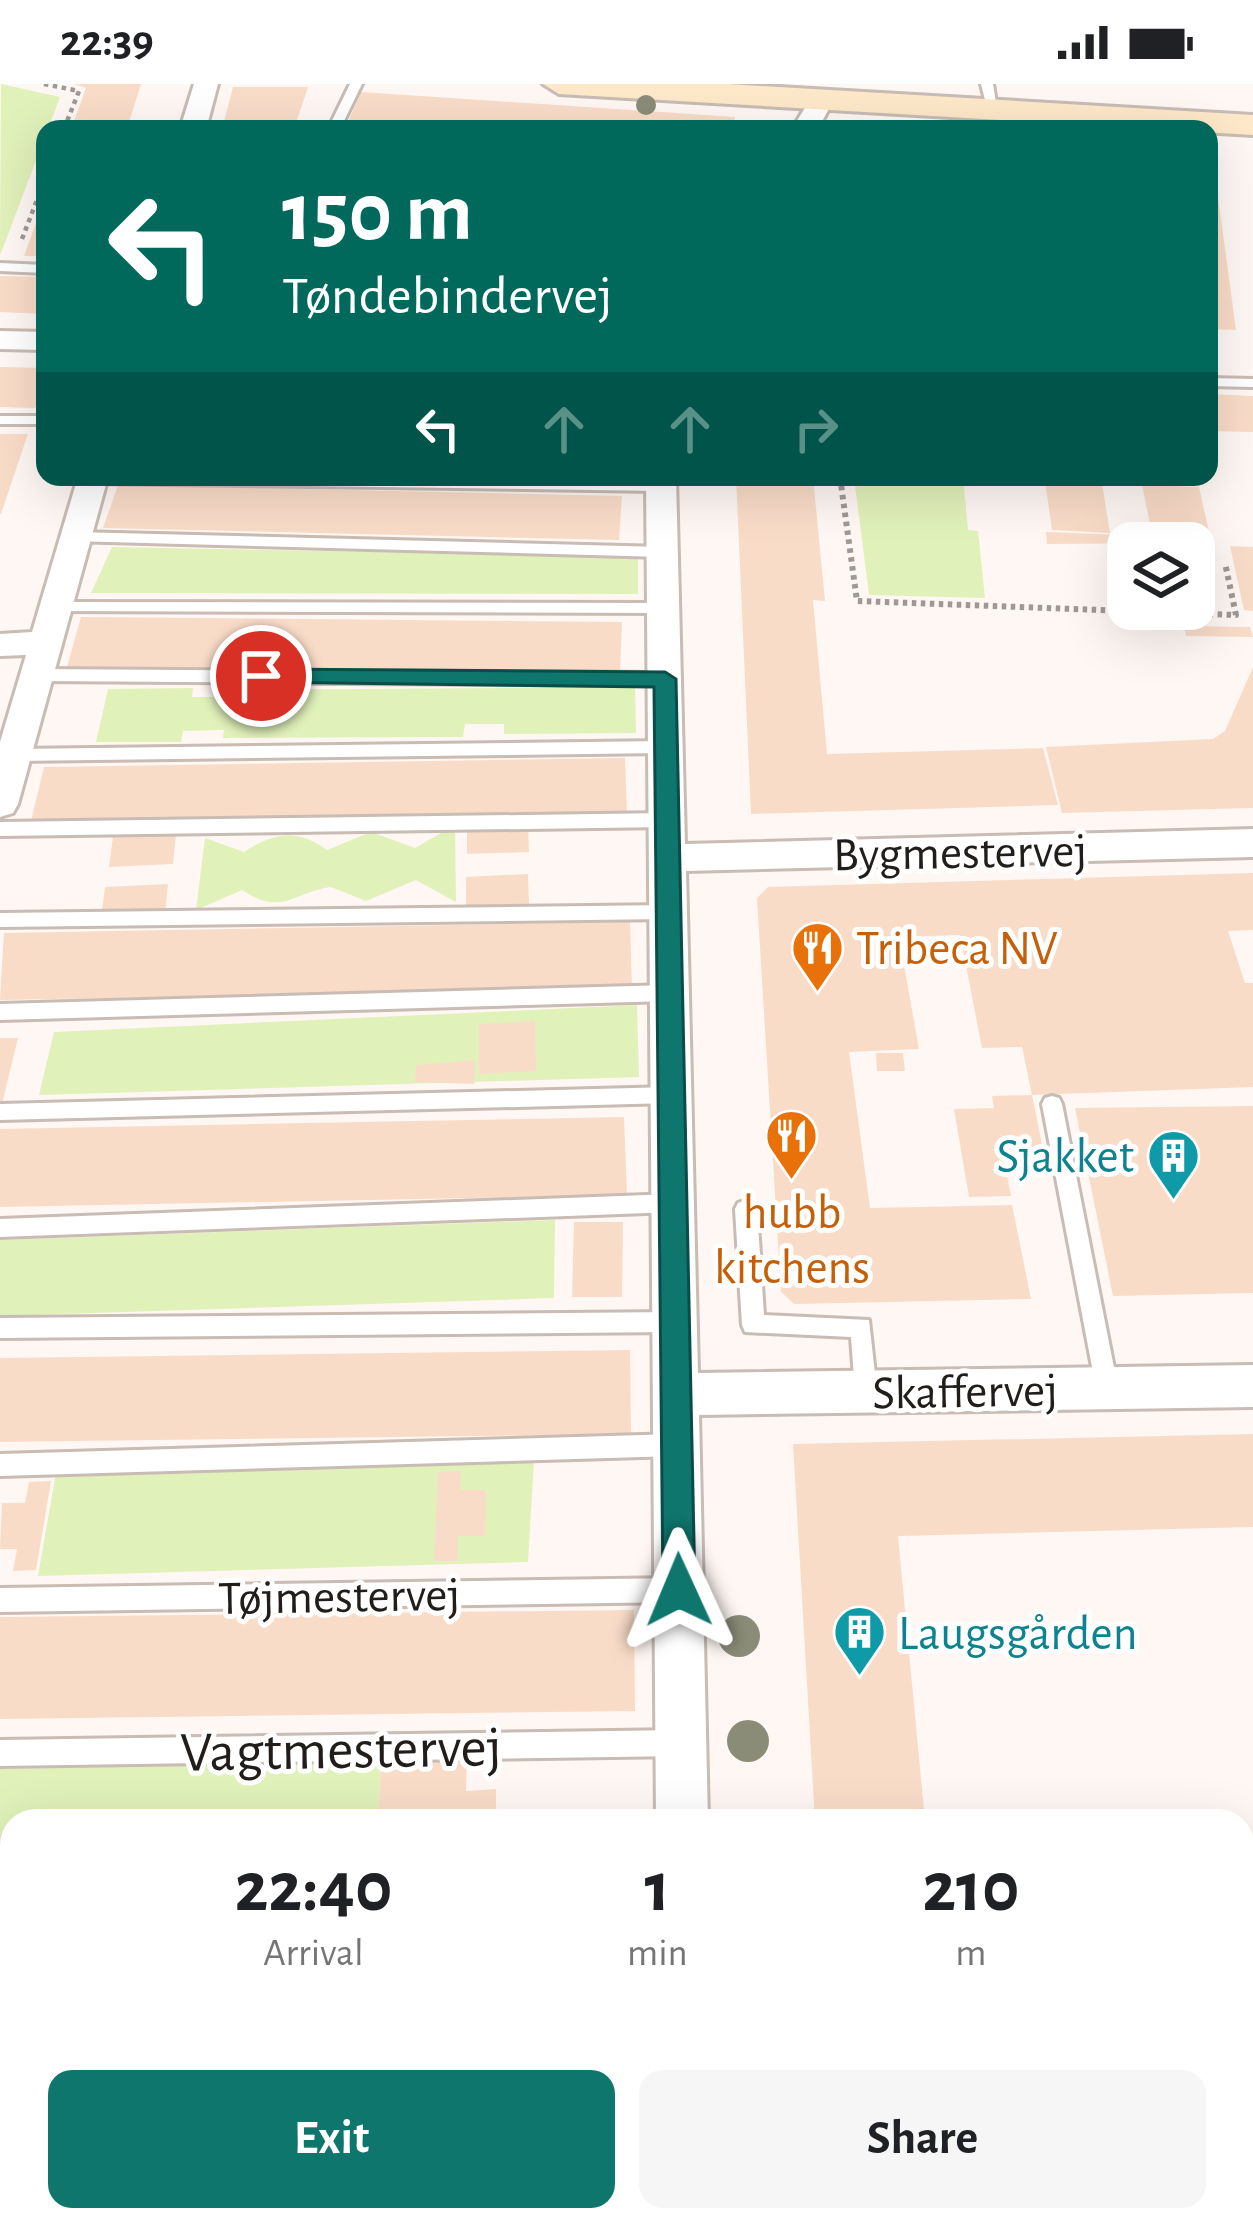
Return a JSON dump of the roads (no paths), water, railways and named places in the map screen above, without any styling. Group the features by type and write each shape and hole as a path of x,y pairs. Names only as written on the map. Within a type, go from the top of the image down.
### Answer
{"street":[{"path":"196,120 206,84"},
{"path":"559,84 666,88 812,116 991,98 1204,120"},
{"path":"1218,121 1253,125"},
{"path":"0,340 36,341"},
{"path":"0,804 90,486"},
{"path":"661,486 682,1809"},
{"path":"0,645 42,658"},
{"name":"Bygmestervej","path":"667,839 1253,843"},
{"name":"Skaffervej","path":"676,1394 1253,1386"}],"lane":[{"path":"338,120 356,84"},
{"path":"5,268 36,269"},
{"path":"1218,382 1253,383"},
{"path":"0,420 36,420"},
{"path":"76,537 662,553"},
{"path":"56,607 664,608"},
{"path":"42,658 665,679"},
{"path":"14,755 665,747"},
{"path":"0,829 667,839"},
{"path":"0,920 668,912"},
{"path":"0,1012 669,993"},
{"path":"0,1112 671,1095"},
{"path":"1052,1104 1107,1388"},
{"path":"0,1228 673,1203"},
{"path":"746,1209 753,1324 861,1328 866,1392"},
{"path":"0,1328 675,1322"},
{"path":"0,1465 676,1445"},
{"name":"Tøjmestervej","path":"0,1600 679,1590"},
{"name":"Vagtmestervej","path":"0,1753 681,1743"}],"place":[{"name":"Tribeca NV","path":"817,993"},
{"name":"hubb kitchens","path":"792,1181"},
{"name":"Sjakket","path":"1173,1201"},
{"name":"Laugsgården","path":"859,1678"}]}
